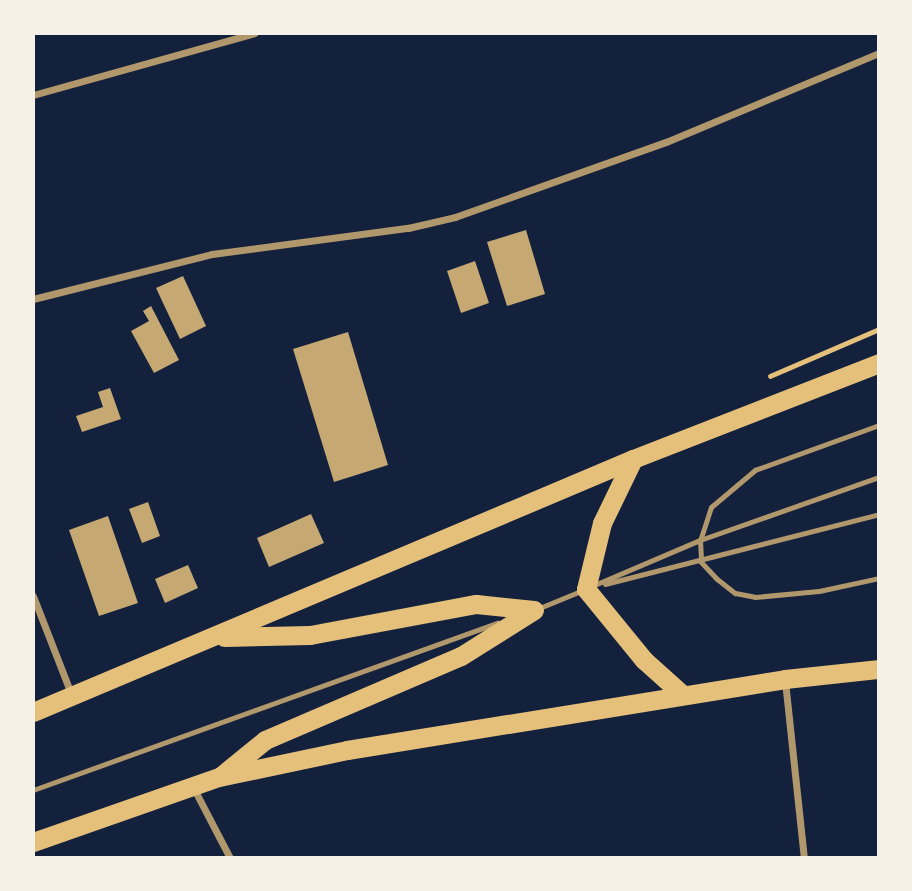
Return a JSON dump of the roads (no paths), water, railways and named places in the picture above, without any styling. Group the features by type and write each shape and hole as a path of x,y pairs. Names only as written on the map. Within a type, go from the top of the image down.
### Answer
{"highway":[{"path":"33,712 634,459 879,363"},
{"path":"634,459 599,532 587,588 644,660 683,695"},
{"path":"215,637 310,635 476,604 534,610"},
{"path":"219,777 265,740 470,652 534,610"},
{"path":"33,842 219,777 346,750 785,678 879,669"}],"street":[{"path":"34,95 255,33"},
{"path":"33,299 212,254 408,228 455,216 666,142 879,53"},
{"path":"33,596 72,696"},
{"path":"785,678 804,858"},
{"path":"192,786 230,858"}],"lane":[{"path":"879,425 755,470 711,507 700,540 701,562 735,593 755,597 819,591 879,578"},
{"path":"33,790 534,610 700,540 879,477"},
{"path":"587,588 701,562 879,514"}]}
